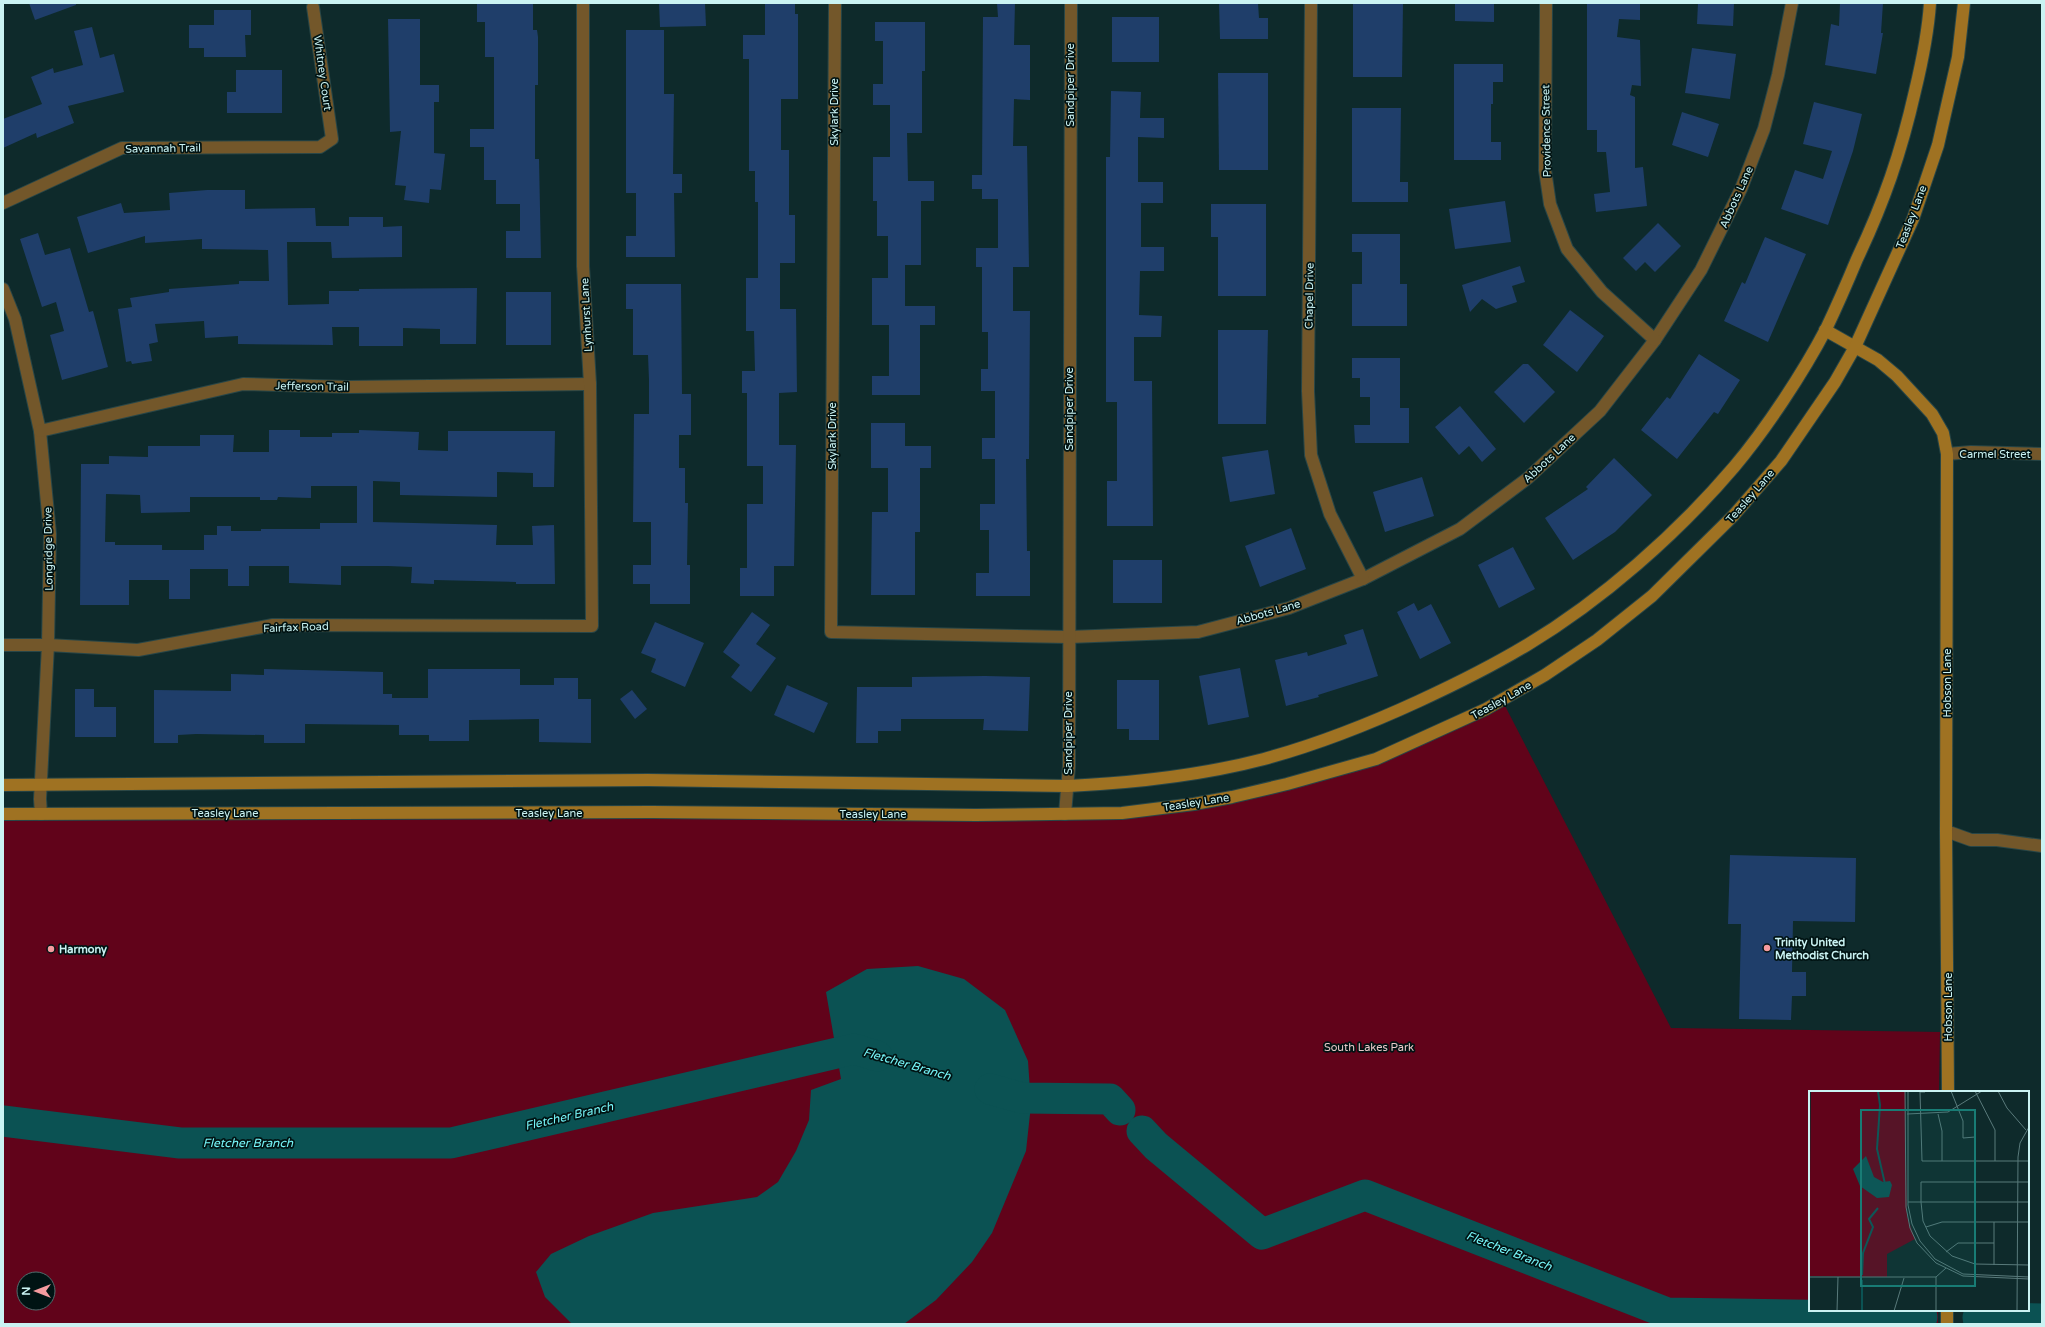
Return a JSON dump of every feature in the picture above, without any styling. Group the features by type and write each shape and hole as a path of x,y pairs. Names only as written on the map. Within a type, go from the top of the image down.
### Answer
{"main road":[{"path":"3,786 648,780 1068,786 1109,784 1174,776 1260,760 1326,740 1359,728 1472,676 1528,645 1579,610 1628,571 1697,508 1736,465 1773,414 1826,330 1888,190 1903,143 1925,51 1930,3"},
{"name":"Teasley Lane","path":"3,814 652,812 1122,813 1187,805 1287,784 1376,759 1486,709 1545,674 1621,622 1652,596 1733,516 1781,461 1804,430 1835,382 1855,347 1913,219 1938,145 1958,57 1964,3"},
{"name":"Hobson Lane","path":"1826,330 1878,360 1897,376 1932,414 1943,433 1947,454 1946,831 1948,1091"},
{"path":"1947,1311 1947,1324"}],"street":[{"name":"Lynhurst Lane","path":"583,3 583,266 590,384 592,626"},
{"name":"Skylark Drive","path":"835,3 831,632 1068,637"},
{"name":"Sandpiper Drive","path":"1065,814 1068,786 1071,3"},
{"name":"Chapel Drive","path":"1311,3 1308,391 1311,455 1330,514 1363,579"},
{"name":"Providence Street","path":"1546,3 1545,170 1550,204 1567,249 1602,292 1655,340"},
{"name":"Abbots Lane","path":"1068,637 1198,632 1289,608 1363,579 1460,529 1528,478 1600,411 1655,340 1701,270 1741,189 1764,129 1778,75 1792,3"},
{"name":"Whitney Court","path":"313,7 332,139"},
{"name":"Savannah Trail","path":"3,203 122,148 320,147 332,139"},
{"name":"Longridge Drive","path":"3,289 15,319 40,431 50,534 48,645 40,786 41,814"},
{"name":"Jefferson Trail","path":"40,431 243,384 348,386 590,384"},
{"name":"Carmel Street","path":"1947,454 1971,452 2042,454"},
{"name":"Fairfax Road","path":"3,645 48,645 138,650 274,625 592,626"},
{"path":"1946,831 1971,840 1997,840 2042,846"}],"green space":[{"name":"South Lakes Park","path":"1502,700 1671,1028 1940,1032 1939,1091 1809,1091 1809,1311 1938,1311 1938,1324 3,1324 3,815 1065,814 1232,797 1376,759"}],"water":[{"path":"918,966 964,979 1005,1010 1028,1061 1031,1105 1026,1151 992,1233 972,1262 936,1300 904,1324 572,1324 545,1297 536,1272 551,1254 589,1236 653,1213 757,1197 778,1182 796,1151 809,1120 811,1090 841,1079 826,992 867,969"}],"building":[{"path":"29,3 76,3 76,5 35,20"},
{"path":"477,3 533,3 533,30 537,30 538,37 538,85 535,85 535,159 539,159 541,258 506,258 506,231 520,231 520,204 496,204 496,180 484,180 484,147 470,147 470,129 494,129 494,57 485,57 485,22 477,22"},
{"path":"659,3 705,3 706,26 660,27"},
{"path":"765,3 795,3 795,14 798,14 798,99 781,99 781,150 789,150 789,215 795,215 795,263 780,263 780,309 796,309 797,392 779,393 779,445 796,445 794,566 774,566 774,596 740,596 740,568 747,568 747,504 763,504 763,466 747,466 747,393 742,393 742,371 755,371 754,331 746,331 746,278 758,278 758,202 755,202 755,171 749,171 749,59 743,59 743,35 765,35"},
{"path":"997,3 1015,3 1014,45 1030,45 1030,100 1014,99 1013,146 1027,146 1029,267 1013,267 1013,311 1030,311 1029,459 1026,459 1027,551 1030,551 1030,596 976,596 976,573 989,573 989,530 980,530 980,504 995,504 995,459 982,459 982,438 995,438 995,391 981,391 981,369 988,369 988,332 982,332 982,267 976,267 976,248 998,248 998,199 982,199 982,189 972,189 972,175 982,175 983,17 998,17"},
{"path":"1219,3 1258,3 1259,18 1268,18 1268,39 1220,39"},
{"path":"1353,3 1403,3 1402,77 1353,77"},
{"path":"1455,3 1494,3 1494,22 1455,21"},
{"path":"1587,3 1640,3 1640,20 1619,19 1617,37 1640,40 1641,86 1632,85 1630,95 1635,97 1635,168 1643,167 1647,206 1596,212 1594,194 1610,192 1606,152 1597,152 1597,130 1587,130"},
{"path":"1698,3 1734,3 1733,26 1697,24"},
{"path":"1840,3 1883,3 1881,33 1883,33 1876,74 1825,65 1831,24 1839,26"},
{"path":"214,10 251,10 251,35 245,35 246,57 204,57 204,48 189,48 189,25 214,25"},
{"path":"1112,17 1159,17 1159,62 1112,62"},
{"path":"388,19 420,19 420,85 439,85 439,102 434,102 434,153 445,154 441,190 430,189 429,203 404,200 406,186 395,185 401,131 390,132"},
{"path":"875,22 925,22 925,71 922,71 922,133 907,133 908,181 934,181 934,201 921,201 921,265 905,265 905,306 935,306 935,325 920,325 920,395 872,395 872,376 889,376 889,325 872,325 872,278 888,278 888,236 877,236 877,201 873,201 873,157 890,157 890,105 873,105 873,84 883,84 883,41 875,41"},
{"path":"92,27 100,58 114,54 124,92 68,106 74,123 37,138 36,133 3,148 3,119 42,104 31,77 53,68 54,73 83,65 74,31"},
{"path":"626,30 664,30 664,94 674,94 673,174 682,174 682,193 674,193 675,257 626,257 626,236 636,236 636,193 626,193"},
{"path":"1692,48 1736,54 1730,99 1685,93"},
{"path":"1454,64 1503,64 1503,82 1493,82 1493,104 1491,104 1491,142 1501,142 1501,160 1454,160"},
{"path":"236,70 282,70 282,113 227,113 227,92 236,92"},
{"path":"1218,73 1268,73 1268,170 1219,170"},
{"path":"1111,91 1141,92 1140,118 1164,118 1164,138 1138,137 1138,182 1163,182 1163,203 1141,203 1141,247 1164,247 1164,271 1140,271 1139,315 1162,316 1161,337 1134,337 1134,381 1152,381 1153,526 1107,526 1107,481 1117,481 1117,402 1106,402 1106,157 1110,157"},
{"path":"1814,102 1862,114 1853,151 1828,225 1781,209 1795,170 1823,179 1832,151 1803,144"},
{"path":"1352,108 1401,108 1400,182 1408,182 1408,202 1352,202"},
{"path":"1682,112 1719,124 1708,157 1672,145"},
{"path":"207,190 245,190 245,209 315,208 316,226 349,226 349,217 383,217 383,227 402,226 402,257 332,258 331,242 287,242 288,305 329,304 329,291 359,291 359,289 477,288 476,344 440,344 440,329 403,328 403,346 359,346 359,327 332,327 333,345 238,344 238,336 205,338 204,321 155,324 158,342 149,344 152,361 132,364 131,361 126,362 118,309 132,307 130,298 169,292 169,289 239,284 239,281 269,281 268,250 202,249 202,239 145,243 145,236 88,253 77,217 121,203 124,213 170,210 169,193"},
{"path":"1505,201 1511,242 1455,249 1449,209"},
{"path":"1211,204 1266,204 1266,296 1218,296 1218,237 1211,237"},
{"path":"1658,223 1681,246 1655,272 1645,262 1636,271 1623,258"},
{"path":"38,233 45,255 70,248 89,312 93,311 108,367 62,380 50,335 64,331 56,302 42,307 20,239"},
{"path":"1352,234 1400,234 1400,284 1407,284 1407,326 1352,326 1352,284 1362,284 1362,252 1352,252"},
{"path":"1765,237 1806,254 1768,342 1724,321 1742,282 1745,284"},
{"path":"1520,266 1525,282 1512,286 1517,302 1496,309 1482,299 1470,312 1462,285"},
{"path":"626,284 681,284 682,394 691,394 691,435 679,435 679,468 685,468 685,503 688,503 687,565 690,565 690,604 650,604 650,584 633,584 633,565 651,565 651,522 633,522 634,414 649,414 649,380 648,355 633,355 633,309 626,309"},
{"path":"506,292 551,292 551,345 506,345"},
{"path":"1570,310 1604,336 1577,372 1543,345"},
{"path":"1218,330 1268,330 1266,424 1218,424"},
{"path":"1699,354 1740,380 1718,414 1714,412 1677,459 1641,430 1667,397 1670,399"},
{"path":"1352,358 1400,358 1400,408 1409,408 1409,443 1355,443 1354,425 1370,425 1370,397 1360,397 1360,378 1352,378"},
{"path":"1523,364 1528,364 1555,392 1524,423 1494,392"},
{"path":"1460,406 1496,449 1482,462 1469,446 1459,455 1435,427"},
{"path":"871,423 905,423 905,446 931,446 931,468 920,468 920,532 915,532 915,595 871,595 872,512 888,512 888,468 871,468"},
{"path":"269,430 300,430 300,437 332,437 332,433 359,433 359,430 419,432 418,450 448,451 448,431 555,431 554,487 533,487 533,473 497,472 497,497 400,495 400,482 373,481 373,522 497,525 496,545 533,545 532,526 554,525 555,584 516,584 516,582 434,580 434,584 411,583 412,567 388,566 341,566 341,585 289,583 289,566 249,566 249,586 228,586 228,569 190,569 190,599 169,599 169,580 129,580 129,605 80,605 81,464 109,464 109,456 148,457 148,446 200,446 200,435 234,435 233,452 269,452","holes":["311,486 357,486 357,523 320,523 320,529 261,529 261,531 231,531 231,526 217,526 217,535 204,535 204,550 162,550 162,545 115,545 115,542 105,542 106,494 140,495 141,513 190,512 190,497 260,497 260,500 277,500 278,497 311,498"]},
{"path":"1268,450 1275,494 1230,502 1222,457"},
{"path":"1614,458 1652,495 1615,532 1573,560 1545,518 1588,489 1586,487"},
{"path":"1422,477 1434,516 1385,532 1373,492"},
{"path":"1291,528 1306,569 1260,587 1245,546"},
{"path":"1513,547 1535,589 1499,608 1478,565"},
{"path":"1113,560 1162,560 1162,603 1113,603"},
{"path":"1414,603 1418,611 1431,604 1451,643 1420,659 1397,612"},
{"path":"752,612 770,625 756,644 776,658 751,692 731,677 740,665 723,652"},
{"path":"655,622 704,643 685,687 651,672 656,659 641,653"},
{"path":"1363,629 1378,676 1318,695 1319,697 1286,706 1275,660 1307,652 1308,656 1347,644 1344,635"},
{"path":"1240,668 1249,717 1208,725 1199,676"},
{"path":"264,669 383,672 383,694 392,694 392,698 428,698 428,669 520,669 520,685 554,685 554,678 578,678 578,699 591,699 591,743 539,742 539,719 469,720 469,741 429,741 429,735 399,735 399,725 305,724 305,743 264,743 264,735 196,734 178,735 178,743 154,743 154,690 231,691 231,674 264,675"},
{"path":"912,677 1030,677 1028,731 983,730 984,719 901,719 901,731 878,731 878,743 856,743 857,687 912,687"},
{"path":"1117,680 1159,680 1159,740 1129,740 1129,729 1117,729"},
{"path":"787,685 828,703 814,733 774,715"},
{"path":"75,689 94,689 94,707 116,707 116,737 75,737"},
{"path":"632,690 647,709 635,719 620,699"},
{"name":"Trinity United Methodist Church","path":"1730,855 1856,858 1855,922 1793,921 1792,972 1806,972 1806,996 1792,996 1791,1020 1739,1019 1741,924 1728,924"}],"waterway":[{"name":"Fletcher Branch","path":"3,1121 180,1143 451,1143 854,1049 877,1056"},
{"name":"Fletcher Branch","path":"990,1089 1022,1098 1110,1099 1120,1110"},
{"name":"Fletcher Branch","path":"1142,1131 1156,1146 1262,1234 1365,1195 1667,1313 1922,1317"},
{"name":"Fletcher Branch","path":"1978,1318 2042,1319"}],"place":[{"name":"Trinity United Methodist Church","path":"1767,948"},
{"name":"Harmony","path":"51,949"}]}
